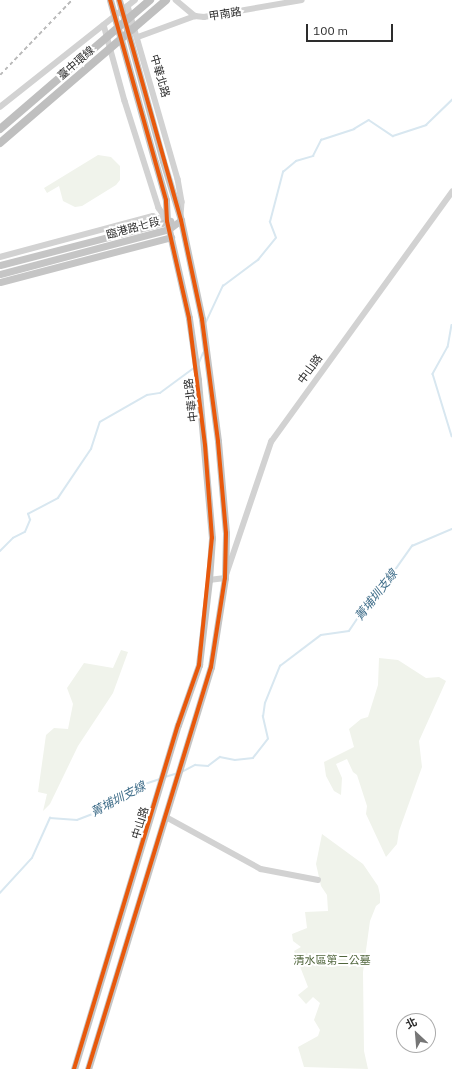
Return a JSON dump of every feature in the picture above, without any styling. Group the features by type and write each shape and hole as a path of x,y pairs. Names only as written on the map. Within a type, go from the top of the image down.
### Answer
{"highway":[{"name":"臺中環線","path":"0,129 150,0"},
{"name":"臺中環線","path":"0,144 166,0"}],"main road":[{"path":"110,0 166,200 167,221"},
{"path":"119,0 163,161 181,220"},
{"name":"臨港路七段","path":"0,265 167,221 181,220"},
{"name":"臨港路七段","path":"0,274 169,230 181,220"},
{"name":"中華北路","path":"181,220 202,319 218,441 226,532 225,578"},
{"name":"中華北路","path":"167,221 189,318 204,438 212,538 209,580"},
{"name":"臨港路七段","path":"0,282 171,238"},
{"name":"中山路","path":"88,1069 211,667 225,578"},
{"name":"中山路","path":"74,1069 178,725 199,666 209,580"}],"street":[{"path":"0,107 135,0"},
{"name":"甲南路","path":"176,0 195,16 214,17 302,0"},
{"name":"中華北路","path":"128,6 178,179 182,202 181,220"},
{"path":"138,37 195,16"},
{"name":"中華北路","path":"104,25 125,101 159,208 167,221"},
{"name":"中山路","path":"225,578 271,442 452,192"},
{"path":"0,257 153,216 167,221"},
{"path":"209,580 225,578"},
{"path":"166,817 261,869 318,880"}],"green space":[{"path":"98,155 111,157 120,166 120,180 116,185 82,206 75,207 63,201 59,186 47,193 44,188"},
{"path":"121,650 128,652 113,693 78,746 50,804 43,811 47,794 38,792 46,735 54,728 68,729 73,704 67,688 84,663 113,668"},
{"path":"379,658 398,660 426,678 439,677 446,681 419,741 422,767 399,831 397,844 386,857 366,814 367,806 357,775 353,772 347,759 336,764 342,778 341,795 334,791 326,776 324,762 354,747 349,729 361,719 368,717 378,685"},
{"name":"清水區第二公墓","path":"322,834 363,864 378,886 380,895 380,903 376,906 370,921 363,972 364,1051 368,1069 304,1067 298,1047 318,1036 320,1030 314,1020 320,1003 313,997 306,1004 298,995 308,987 294,951 301,947 293,941 292,934 307,928 305,912 328,911 327,895 321,886 316,864"}],"waterway":[{"path":"206,322 223,286 258,260 276,238 270,222 283,172 296,161 313,156 321,140 354,129 369,120 393,136 426,125 452,100"},
{"name":"菁埔圳支線","path":"452,325 448,347 433,374 452,436"},
{"path":"198,365 203,353"},
{"path":"0,551 13,538 25,532 30,520 28,514 58,498 91,449 100,422 147,395 160,393 194,368"},
{"name":"菁埔圳支線","path":"182,772 195,765 208,766 220,757 235,760 253,758 268,739 263,717 265,703 280,666 321,635 349,631 359,616 366,611 412,546 452,529"},
{"name":"菁埔圳支線","path":"165,777 175,774"},
{"name":"菁埔圳支線","path":"0,893 32,858 50,818 77,820 103,810 148,783 160,779"}],"railway":[{"path":"0,75 72,0"}],"cycle path":[{"path":"74,1069 178,725 199,665 212,538 205,445 189,318 167,221 166,200 110,0"},
{"path":"88,1069 211,667 225,578 226,533 218,441 202,319 181,220 119,0"}]}
